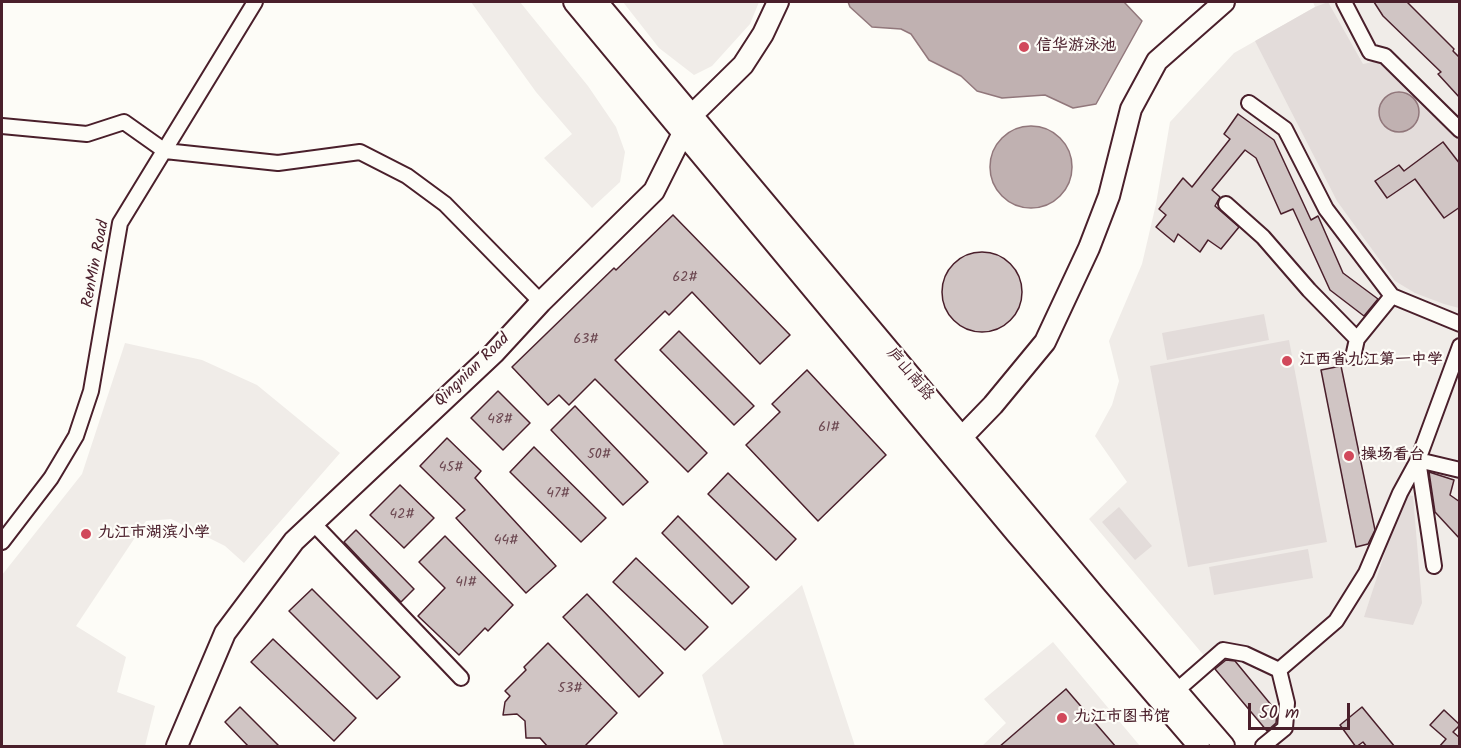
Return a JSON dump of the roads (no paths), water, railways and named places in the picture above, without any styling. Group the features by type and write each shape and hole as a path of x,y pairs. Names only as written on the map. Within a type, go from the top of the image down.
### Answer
{"main road":[{"name":"庐山南路","path":"574,2 1009,525 1199,747"},
{"name":"庐山南路","path":"597,2 1224,747"},
{"name":"Qingnian Road","path":"177,747 225,633 294,541 494,352 541,302 654,191 692,115 743,65 763,34 778,2"},
{"path":"962,437 1000,398 1045,342 1089,248 1109,196 1131,109 1157,62 1224,2"}],"street":[{"name":"RenMin Road","path":"2,542 51,478 76,436 91,391 120,223 255,2"},
{"path":"1344,2 1370,52 1385,56 1460,130"},
{"path":"1249,103 1285,129 1326,209 1392,296 1460,324"},
{"path":"2,126 87,134 124,122 165,152 278,163 360,152 407,176 445,204 541,302"},
{"path":"1226,204 1263,237 1309,290 1357,339"},
{"path":"1353,357 1357,339 1392,296"},
{"path":"1279,670 1336,621 1366,573 1400,493 1418,460 1460,346"},
{"path":"1418,460 1460,470"},
{"path":"1418,460 1434,566"},
{"path":"313,523 462,678"},
{"path":"1176,691 1223,650 1245,654 1279,670"},
{"path":"1263,747 1285,728 1287,703 1279,670"}],"place":[{"name":"信华游泳池","path":"1024,47"},
{"name":"江西省九江第一中学","path":"1287,361"},
{"name":"操场看台","path":"1349,456"},
{"name":"九江市湖滨小学","path":"86,534"},
{"name":"九江市图书馆","path":"1062,718"}]}
